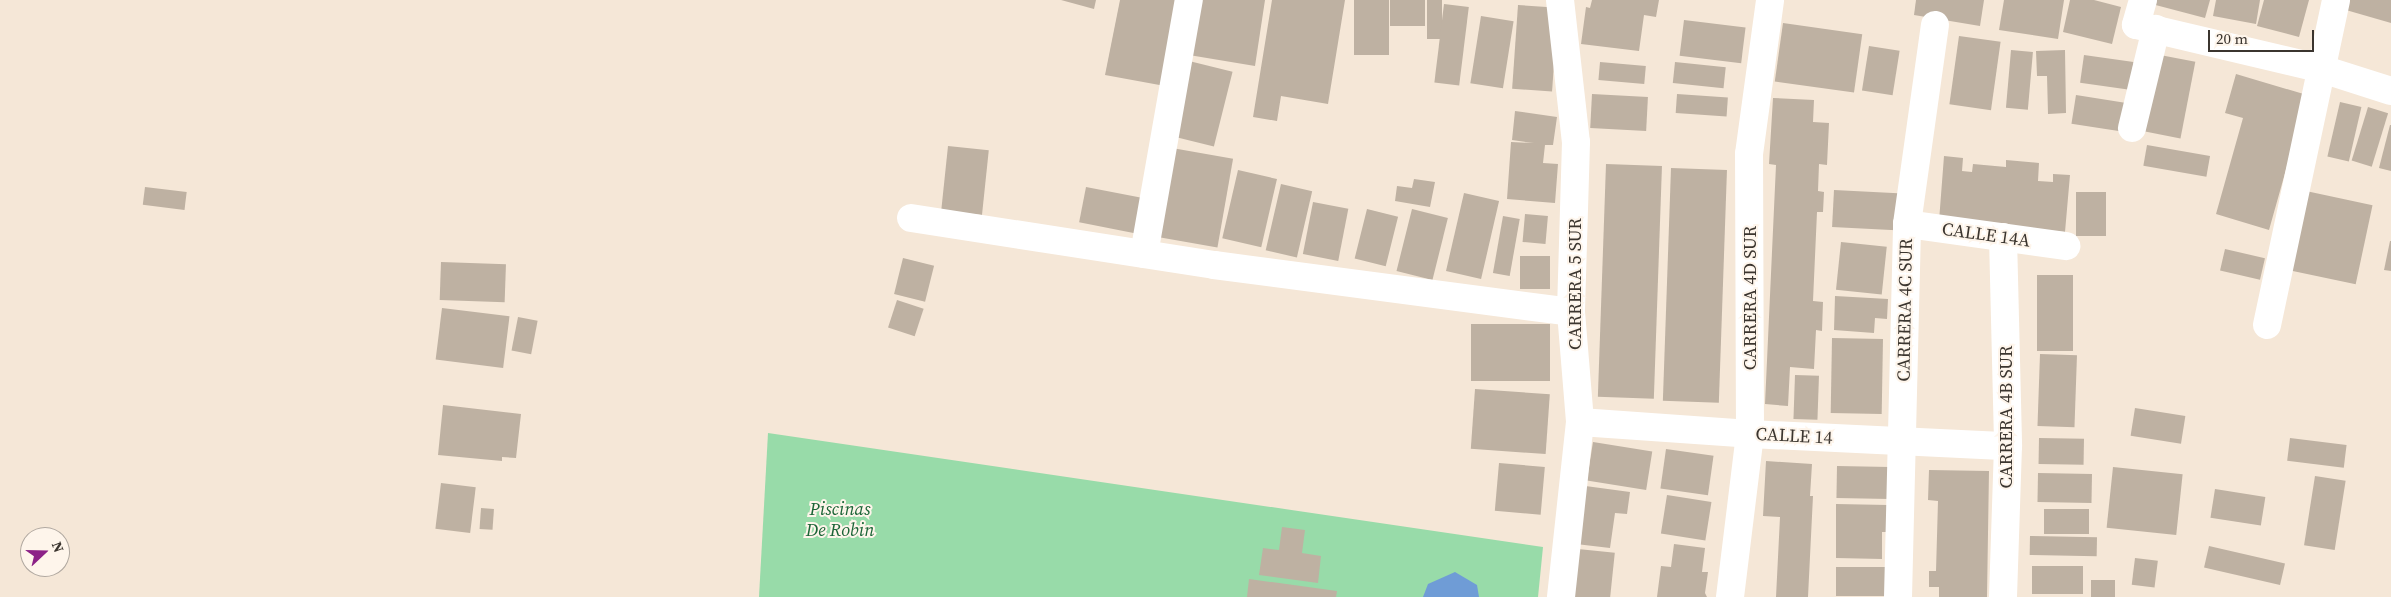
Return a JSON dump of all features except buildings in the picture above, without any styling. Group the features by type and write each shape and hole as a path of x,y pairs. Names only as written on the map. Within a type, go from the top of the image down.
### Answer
{"street":[{"path":"1144,254 1189,0"},
{"name":"CARRERA 5 SUR","path":"1560,0 1576,142 1571,312 1580,422 1561,597"},
{"name":"CARRERA 4D SUR","path":"1730,597 1750,434 1749,154 1770,0"},
{"path":"2267,325 2336,0"},
{"path":"2132,128 2145,18 2391,91"},
{"name":"CARRERA 4C SUR","path":"1898,597 1907,224 1935,25"},
{"path":"911,218 1144,254 1571,312"},
{"name":"CALLE 14A","path":"1907,224 2066,246"},
{"name":"CARRERA 4B SUR","path":"2003,237 2008,446 2003,597"},
{"name":"CALLE 14","path":"1580,422 1750,434 2008,446"}],"green space":[{"name":"Piscinas De Robin","path":"768,433 1543,547 1538,597 759,597"}],"water":[{"path":"1455,572 1477,585 1479,597 1423,597 1428,584"}]}
